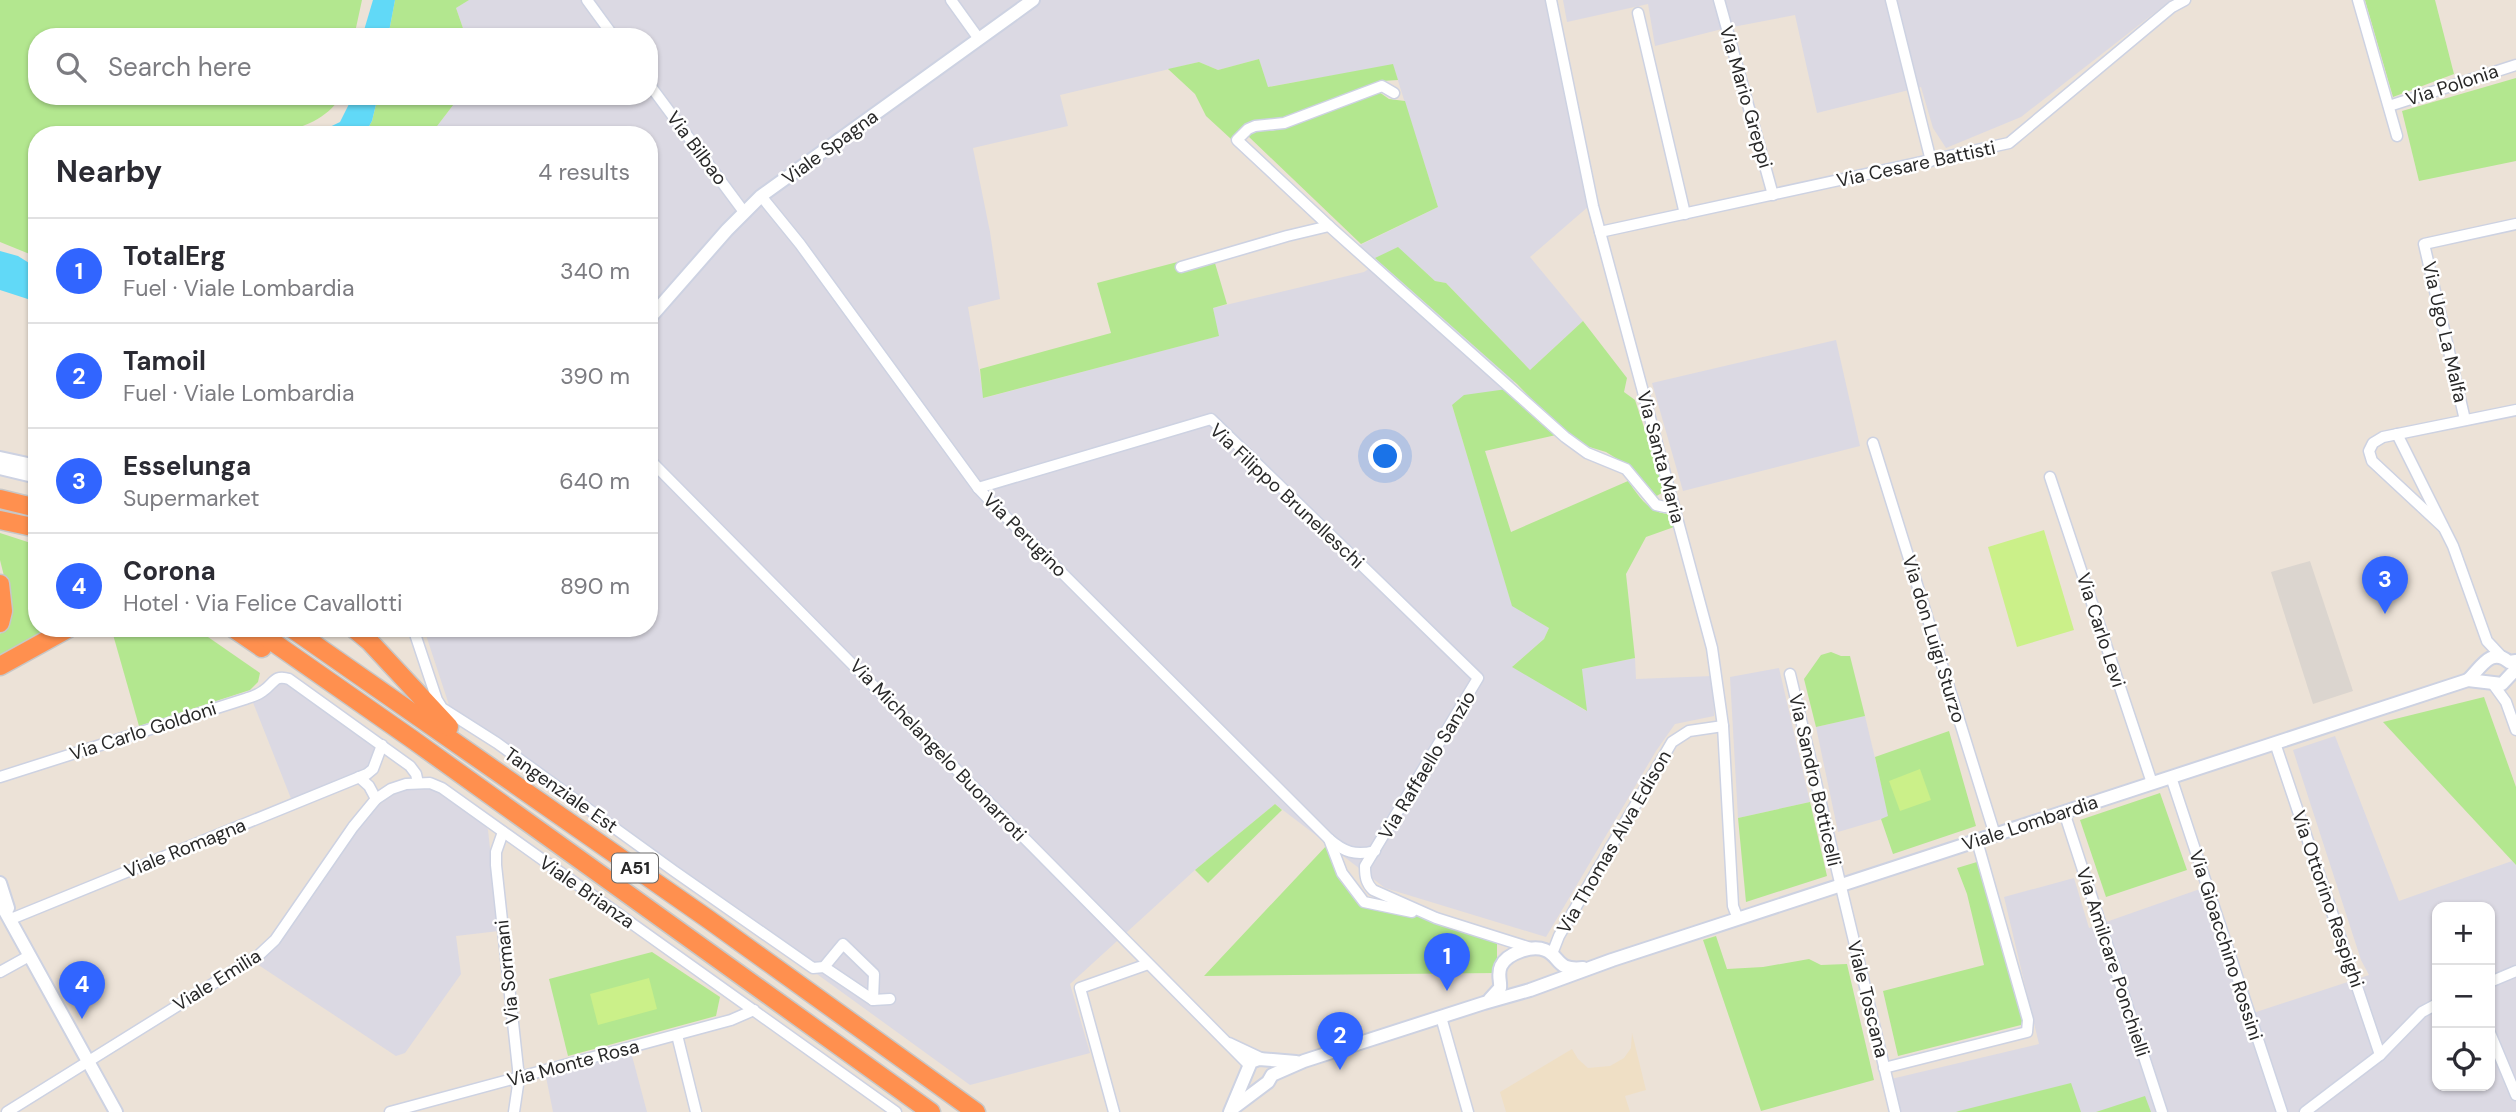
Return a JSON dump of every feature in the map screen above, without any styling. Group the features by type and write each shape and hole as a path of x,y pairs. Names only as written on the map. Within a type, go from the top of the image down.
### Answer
{"highway":[{"path":"0,499 28,506"},
{"path":"0,520 28,526"},
{"path":"0,584 3,611 0,624"},
{"path":"0,666 53,637"},
{"path":"246,637 290,667 379,716"},
{"name":"A51","path":"266,637 931,1112"},
{"name":"Tangenziale Est","path":"303,637 708,919 976,1112"},
{"path":"364,637 452,729 708,919"}],"street":[{"path":"587,0 607,28"},
{"path":"951,0 979,39"},
{"name":"Viale Spagna","path":"658,309 761,196 1033,0"},
{"name":"Via Santa Maria","path":"1551,0 1600,232 1712,648 1723,726 1734,906 1738,919"},
{"name":"Via Mario Greppi","path":"1719,0 1773,195"},
{"path":"1891,0 1931,161"},
{"name":"Via Cesare Battisti","path":"1600,232 1999,146 2017,138 2172,7 2185,0"},
{"path":"2358,0 2397,136"},
{"path":"1638,13 1685,214"},
{"name":"Via Polonia","path":"2389,106 2516,65"},
{"path":"1394,93 1382,86 1283,123 1255,126 1237,140 1565,437 1587,453 1626,470 1656,505 1665,508 1674,506"},
{"name":"Via Bilbao","path":"658,96 744,212"},
{"name":"Via Perugino","path":"761,196 800,244 978,488 1328,839 1342,851 1364,854 1375,851"},
{"name":"Via Ugo La Malfa","path":"2465,420 2424,244 2516,224"},
{"path":"1181,267 1329,226"},
{"path":"2443,527 2372,461 2369,451 2373,443 2383,437 2516,410"},
{"name":"Via Filippo Brunelleschi","path":"978,488 1211,419 1478,678"},
{"path":"2397,434 2453,546 2487,641 2510,667 2506,702"},
{"name":"Via don Luigi Sturzo","path":"1874,443 1995,835"},
{"path":"0,458 28,464"},
{"name":"Via Michelangelo Buonarroti","path":"658,467 1226,1041 1248,1069"},
{"path":"0,468 28,475"},
{"name":"Via Carlo Levi","path":"2050,477 2152,783"},
{"path":"416,637 437,700 452,716 497,743 813,968 824,967 873,1000 890,999"},
{"path":"2487,641 2483,676 2506,702 2516,730"},
{"name":"Viale Lombardia","path":"1231,1111 1268,1079 1304,1061 2468,680 2497,685 2510,667 2494,656 2468,680"},
{"name":"Via Sandro Botticelli","path":"1790,674 1840,886"},
{"name":"Via Carlo Goldoni","path":"0,776 245,699 265,691 274,678 281,676 382,745"},
{"name":"Via Raffaello Sanzio","path":"1375,851 1478,678"},
{"name":"Via Thomas Alva Edison","path":"1554,958 1559,936 1672,742 1689,731 1723,726"},
{"name":"Via Ottorino Respighi","path":"2275,743 2380,1055"},
{"path":"382,745 410,766 418,783"},
{"name":"Viale Romagna","path":"11,919 359,778 373,769 382,745"},
{"path":"359,778 369,786 376,799"},
{"name":"Via Gioacchino Rossini","path":"2171,778 2282,1112"},
{"name":"Viale Emilia","path":"7,1112 267,948 376,799 391,789 418,783"},
{"name":"Viale Brianza","path":"418,783 430,783 442,788 896,1112"},
{"name":"Via Amilcare Ponchielli","path":"2063,813 2162,1112"},
{"name":"Via Sormani","path":"503,832 496,852 496,865 519,1078 514,1112"},
{"name":"Via Perugino","path":"1328,839 1342,873 1364,902 1436,918"},
{"path":"1884,1068 2027,1032 2028,1020 1977,841"},
{"name":"Via Perugino","path":"1375,851 1366,866 1365,876 1373,890 1436,918 1531,948"},
{"path":"0,883 11,919"},
{"name":"Viale Toscana","path":"1840,886 1895,1112"},
{"path":"0,902 116,1112"},
{"path":"1498,939 1505,961"},
{"path":"824,967 843,944 874,974 873,1000"},
{"path":"1483,1003 1496,995 1501,982 1499,971 1505,961 1531,948"},
{"name":"Viale Lombardia","path":"1531,948 1546,950 1571,968 1592,967"},
{"path":"0,972 29,956"},
{"path":"1550,982 1558,973 1554,958"},
{"path":"1114,1112 1080,988 1148,964"},
{"path":"2495,980 2516,971"},
{"path":"1501,982 1510,991 1517,993"},
{"path":"2305,1112 2380,1055 2422,1012 2432,1006"},
{"name":"Via Monte Rosa","path":"390,1112 731,1020 754,1010"},
{"path":"1441,1017 1468,1112"},
{"path":"677,1035 696,1112"},
{"name":"Via Michelangelo Buonarroti","path":"1226,1041 1264,1060"},
{"path":"2495,1045 2516,1095"},
{"name":"Viale Lombardia","path":"1231,1111 1248,1069 1255,1060 1304,1061"},
{"path":"1248,1069 1252,1082 1268,1079 1272,1066 1264,1060"}],"shaded area":[{"path":"469,0 1546,0 1589,206 1530,257 1583,321 1530,370 1446,283 1435,281 1398,248 1376,258 1515,381 1507,389 1452,405 1512,605 1549,628 1544,639 1513,666 1586,711 1582,669 1635,658 1636,679 1713,676 1714,716 1675,724 1656,751 1546,937 1385,888 1275,804 1195,870 1070,984 1090,1053 970,1085 450,708 427,637 658,637 658,126 437,126 453,105 658,105 658,28 463,28 456,8","holes":["1259,59 1267,87 1393,65 1438,207 1350,250 1370,268 1364,272 1213,308 1218,336 984,398 968,307 1000,299 973,148 1068,126 1060,95 1199,62 1218,70"]},
{"path":"1563,0 2171,0 2021,117 1946,148 1933,128 1921,87 1817,113 1795,15 1722,29 1655,46 1648,4 1567,22"},
{"path":"1836,340 1860,446 1683,491 1652,383"},
{"path":"2310,561 2353,691 2313,704 2271,572"},
{"path":"1779,668 1810,802 1738,818 1730,677"},
{"path":"288,681 377,746 371,766 365,771 292,801 252,700 268,693 277,682"},
{"path":"1865,716 1889,817 1838,832 1816,727"},
{"path":"2335,736 2399,901 2512,861 2516,865 2516,1112 1899,1112 1891,1079 2039,1044 2004,897 2074,878 2089,928 2200,889 2244,1016 2369,975 2361,960 2293,750"},
{"path":"431,789 442,794 488,830 499,931 456,936 461,974 405,1053 396,1056 257,964 275,946 369,813 392,795 407,790"},
{"path":"1632,1033 1646,1090 1625,1096 1630,1112 1506,1112 1500,1092 1572,1049 1588,1068 1610,1066 1624,1058 1631,1048"},
{"path":"631,1052 647,1112 553,1112 546,1077"}],"green space":[{"path":"0,0 362,0 356,28 28,28 28,105 334,105 322,117 302,126 28,126 28,253 0,242"},
{"path":"395,0 469,0 456,8 463,28 390,28"},
{"path":"2365,0 2435,0 2454,74 2393,97"},
{"path":"1259,59 1268,87 1393,64 1398,80 1382,81 1281,119 1252,121 1244,125 1231,139 1206,116 1195,94 1168,69 1199,62 1218,70"},
{"path":"2516,78 2516,161 2419,181 2402,111"},
{"path":"1379,92 1389,99 1405,101 1438,207 1361,244 1248,136 1254,131 1286,128"},
{"path":"376,105 453,105 437,126 369,126"},
{"path":"1398,247 1435,281 1446,283 1530,370 1583,321 1627,378 1624,392 1635,400 1665,491 1655,497 1627,465 1606,452 1583,445 1375,258"},
{"path":"1212,253 1227,304 1213,308 1219,336 983,398 980,369 1111,333 1097,283"},
{"path":"1507,389 1556,435 1485,451 1511,532 1628,481 1650,508 1670,514 1674,527 1646,537 1626,574 1635,658 1582,669 1587,711 1512,667 1544,639 1549,628 1512,606 1452,405 1464,395"},
{"path":"2044,530 2074,630 2017,647 1988,547"},
{"path":"0,533 28,542 28,637 34,637 0,655 0,634 7,618 6,584 0,560"},
{"path":"114,637 208,637 260,673 258,682 250,690 139,726"},
{"path":"1831,652 1850,656 1865,716 1816,727 1804,679 1821,655"},
{"path":"2484,697 2516,787 2516,865 2383,722"},
{"path":"1949,731 1976,826 1893,854 1881,819 1888,816 1875,757"},
{"path":"1920,769 1931,800 1900,811 1889,781"},
{"path":"2160,793 2187,870 2106,897 2080,820"},
{"path":"1810,802 1827,876 1746,902 1738,818"},
{"path":"1275,804 1282,810 1208,883 1195,870"},
{"path":"1328,844 1357,894 1497,940 1497,973 1204,976"},
{"path":"1977,862 2024,1013 2021,1025 1898,1056 1883,991 1984,965 1967,894 1957,868"},
{"path":"1716,936 1727,969 1763,967 1809,959 1821,965 1847,964 1874,1080 1761,1111 1703,940"},
{"path":"652,952 720,997 716,1016 568,1056 549,979"},
{"path":"649,978 657,1009 598,1025 590,994"},
{"path":"2071,1083 2081,1112 1956,1112 1959,1111"},
{"path":"2145,1096 2151,1112 2096,1112"}],"water":[{"path":"373,0 395,0 390,28 365,28"},
{"path":"348,105 376,105 369,126 332,126 340,122"},
{"path":"0,251 18,256 28,262 28,299 0,290"}],"place":[{"name":"Esselunga","path":"2385,614"},
{"name":"TotalErg","path":"1447,991"},
{"name":"Corona","path":"82,1019"},
{"name":"Tamoil","path":"1340,1070"}]}
